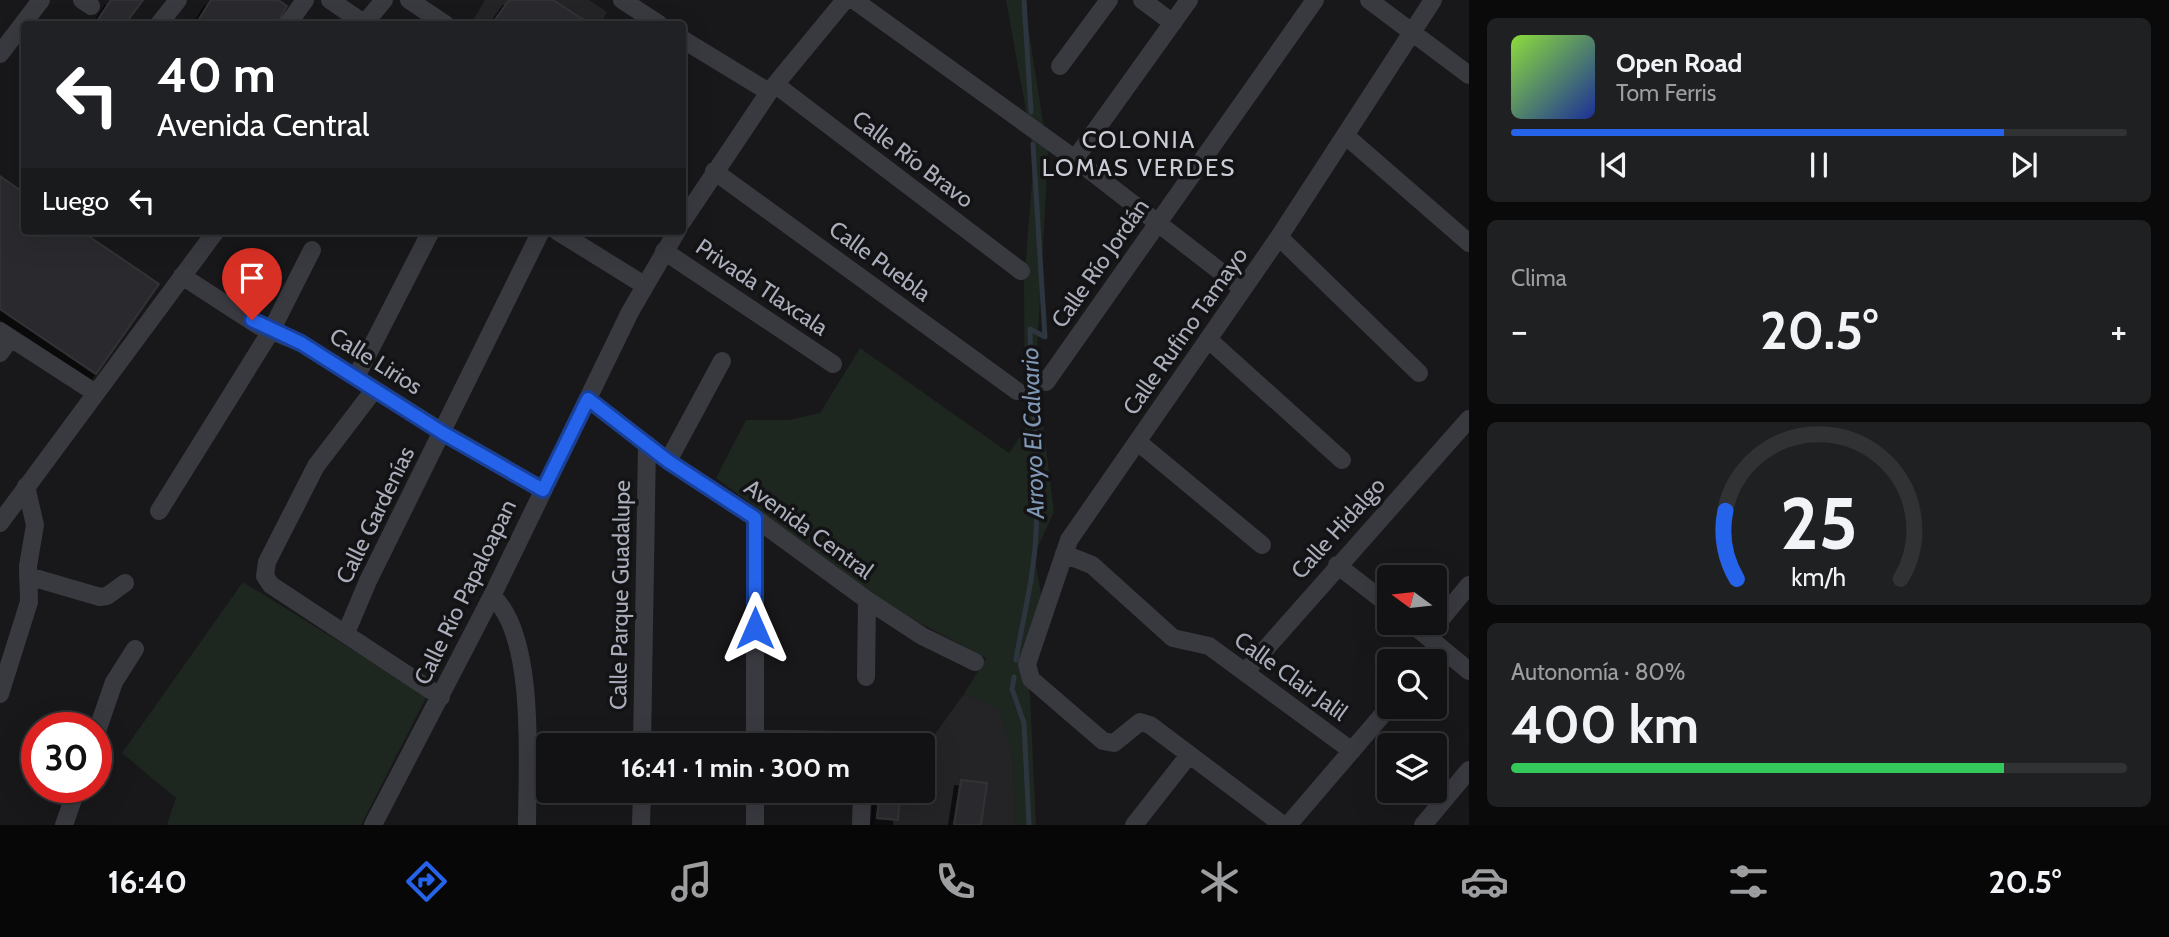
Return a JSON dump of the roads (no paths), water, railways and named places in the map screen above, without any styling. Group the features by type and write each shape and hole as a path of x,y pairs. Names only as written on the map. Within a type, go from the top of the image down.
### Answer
{"street":[{"path":"25,21 41,0"},
{"path":"161,21 178,0"},
{"path":"290,21 305,0"},
{"path":"330,0 360,21"},
{"path":"362,21 384,0"},
{"path":"409,0 441,21"},
{"path":"622,0 654,21"},
{"path":"1060,66 1109,0"},
{"path":"1142,0 1173,23"},
{"path":"1075,159 1189,0"},
{"name":"Calle Río Jordán","path":"1046,382 1315,0"},
{"path":"1369,0 1469,75"},
{"name":"Calle Rufino Tamayo","path":"1189,755 1150,725 1140,722 1114,743 1107,743 1027,672 1029,659 1069,540 1279,237 1433,0"},
{"path":"686,216 714,171 773,89 843,1 1075,159 1243,289"},
{"path":"0,54 21,26"},
{"name":"Calle Río Bravo","path":"686,41 773,89 1021,271"},
{"path":"1346,136 1469,243"},
{"name":"Calle Puebla","path":"714,171 1017,391"},
{"path":"0,523 94,392 213,235"},
{"path":"356,377 429,235"},
{"name":"Calle Gardenías","path":"346,633 368,581 539,235"},
{"path":"563,235 644,285"},
{"name":"Calle Río Papaloapan","path":"373,825 492,596 644,285 674,235"},
{"path":"1279,237 1419,373"},
{"path":"159,511 271,331 312,250"},
{"name":"Privada Tlaxcala","path":"664,251 833,363"},
{"name":"Calle Lirios","path":"182,276 271,331 301,343 443,433 543,490"},
{"path":"1208,339 1342,460"},
{"path":"4,341 94,392"},
{"path":"668,461 722,361"},
{"path":"374,390 316,466 267,562 265,576 271,585 441,697"},
{"name":"Avenida Central","path":"588,399 668,461 755,518 867,600 922,636 975,662"},
{"name":"Calle Hidalgo","path":"1246,671 1469,419"},
{"path":"1138,442 1262,545"},
{"name":"Calle Parque Guadalupe","path":"642,733 647,444"},
{"path":"0,694 29,602 28,576 34,525 26,486"},
{"path":"755,518 755,733"},
{"name":"Calle Clair Jalil","path":"1063,554 1092,565 1173,638 1185,643 1203,643 1246,671 1352,751"},
{"path":"1337,565 1377,596"},
{"path":"28,576 100,597 107,596 125,583"},
{"path":"1431,649 1433,641 1469,585"},
{"path":"492,596 506,616 524,675 527,825"},
{"path":"866,677 867,600"},
{"path":"1425,635 1469,671"},
{"path":"104,712 114,682 135,649"},
{"path":"1288,825 1379,719"},
{"path":"1134,825 1189,755 1283,825"},
{"path":"1423,825 1469,770"},
{"path":"64,825 72,803"},
{"path":"641,825 642,803"},
{"path":"755,803 755,825"},
{"path":"861,825 862,803"}],"waterway":[{"name":"Arroyo El Calvario","path":"1024,0 1031,112"},
{"name":"Arroyo El Calvario","path":"1016,660 1031,582 1036,533 1037,482 1030,329 1045,337 1033,144"},
{"name":"Arroyo El Calvario","path":"1014,677 1012,689 1024,723 1029,825"}],"district":[{"name":"COLONIA LOMAS VERDES","path":"1139,154"}]}
